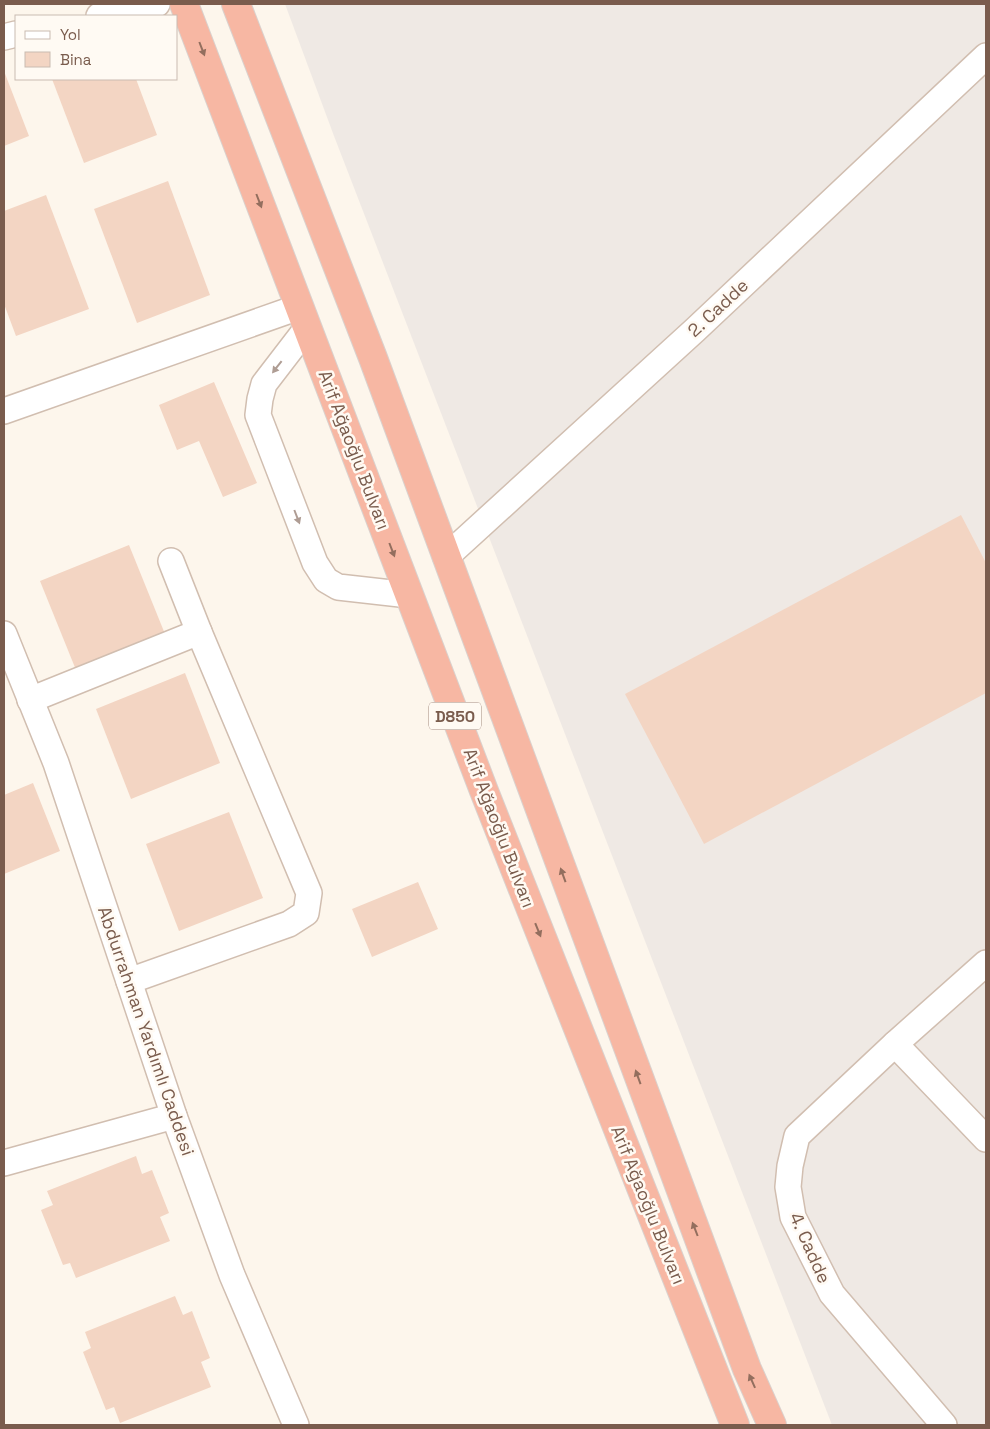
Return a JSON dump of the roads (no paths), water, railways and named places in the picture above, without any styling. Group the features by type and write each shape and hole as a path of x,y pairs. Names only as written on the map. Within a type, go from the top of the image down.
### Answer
{"highway":[{"name":"Arif Ağaoğlu Bulvarı","path":"184,4 487,800 735,1425"},
{"name":"Arif Ağaoğlu Bulvarı","path":"236,4 373,358 736,1341 772,1425"}],"street":[{"path":"104,15 157,4"},
{"name":"2. Cadde","path":"446,556 695,330 986,56"},
{"path":"4,411 303,317"},
{"path":"303,317 264,384 258,416 315,563 326,580 338,587 409,595"},
{"path":"129,981 290,924 306,913 309,893 171,561"},
{"path":"30,700 199,632"},
{"name":"Abdurrahman Yardımlı Caddesi","path":"4,634 56,763 174,1116 232,1276 296,1425"},
{"name":"4. Cadde","path":"944,1425 832,1294 794,1217 788,1187 790,1166 797,1136 895,1044 986,963"},
{"path":"895,1044 986,1139"},
{"path":"4,1163 174,1116"}]}
